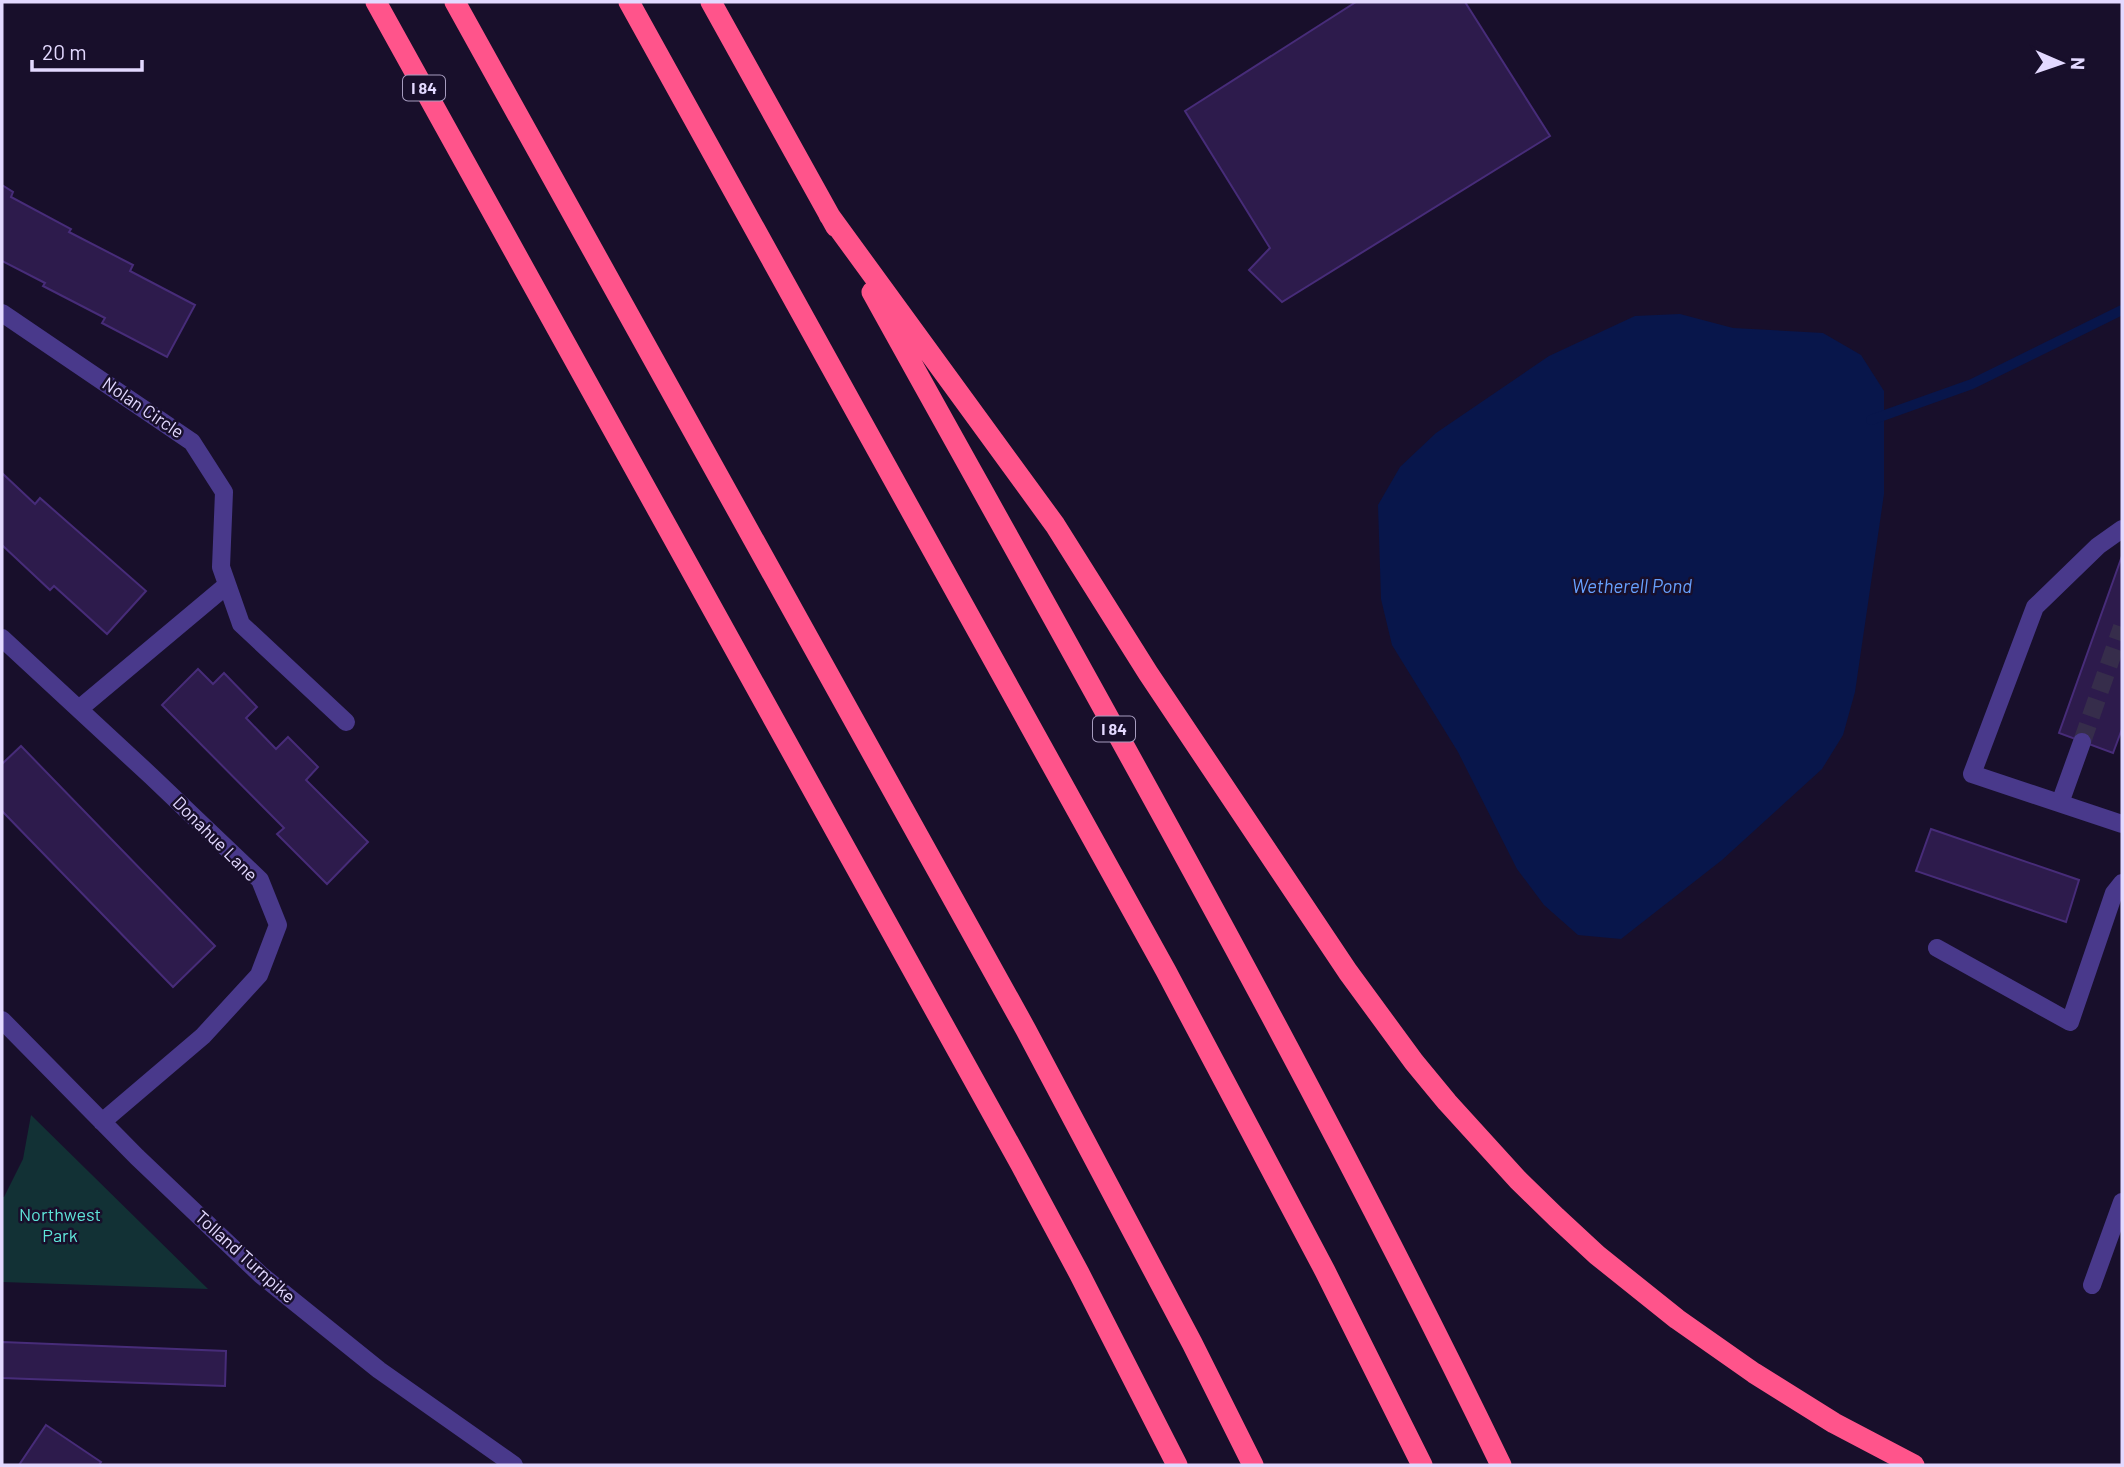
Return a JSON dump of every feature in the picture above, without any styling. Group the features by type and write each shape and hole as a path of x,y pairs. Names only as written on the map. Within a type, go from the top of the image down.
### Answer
{"highway":[{"name":"I 84","path":"376,2 1021,1165 1177,1465"},
{"path":"455,2 1026,1030 1192,1343 1253,1465"},
{"path":"629,2 1166,971 1325,1271 1423,1465"},
{"name":"I 84","path":"711,2 1259,994 1390,1242 1501,1465"},
{"path":"829,215 1055,525 1148,673 1348,972 1447,1102 1518,1180 1556,1217 1656,1304 1754,1373 1834,1423 1914,1465"}],"street":[{"name":"Nolan Circle","path":"2,313 192,442 224,492 221,567 241,624 346,722"},
{"path":"2122,529 2098,546 2035,607 1972,774 2122,824"},
{"path":"79,709 227,585"},
{"name":"Donahue Lane","path":"2,638 260,880 278,925 259,975 203,1036 103,1122"},
{"path":"2060,803 2082,742"},
{"path":"1937,948 2070,1022 2114,893 2122,883"},
{"name":"Tolland Turnpike","path":"2,1020 261,1275 379,1370 514,1465"},
{"path":"2092,1285 2122,1202"}],"green space":[{"name":"Northwest Park","path":"31,1115 208,1289 2,1282 2,1197 23,1159"}],"water":[{"name":"Wetherell Pond","path":"1680,314 1733,328 1823,333 1861,355 1884,391 1884,494 1855,692 1843,735 1822,769 1722,860 1621,939 1578,935 1544,905 1517,869 1458,752 1392,645 1381,599 1378,505 1400,467 1436,433 1549,356 1635,316"}],"building":[{"path":"1356,2 1465,2 1550,136 1282,302 1249,270 1270,248 1185,111"},
{"path":"2,185 13,192 11,197 71,229 69,232 133,265 130,271 195,305 167,357 102,323 105,318 2,261"},
{"path":"2,473 35,504 40,498 146,591 107,634 54,586 50,590 2,545"},
{"path":"2122,556 2122,729 2113,753 2059,733"},
{"path":"198,669 213,684 224,673 257,707 246,718 276,749 288,737 318,767 306,780 368,842 327,884 277,834 284,828 162,705"},
{"path":"21,746 215,946 173,987 2,811 2,764"},
{"path":"1931,829 2079,880 2066,922 1916,871"},
{"path":"2,1342 226,1351 225,1386 2,1378"},
{"path":"46,1425 101,1462 99,1465 19,1465"}],"waterway":[{"path":"1871,420 1972,384 2122,310"}],"tunnel":[{"path":"2082,742 2122,627"}]}
